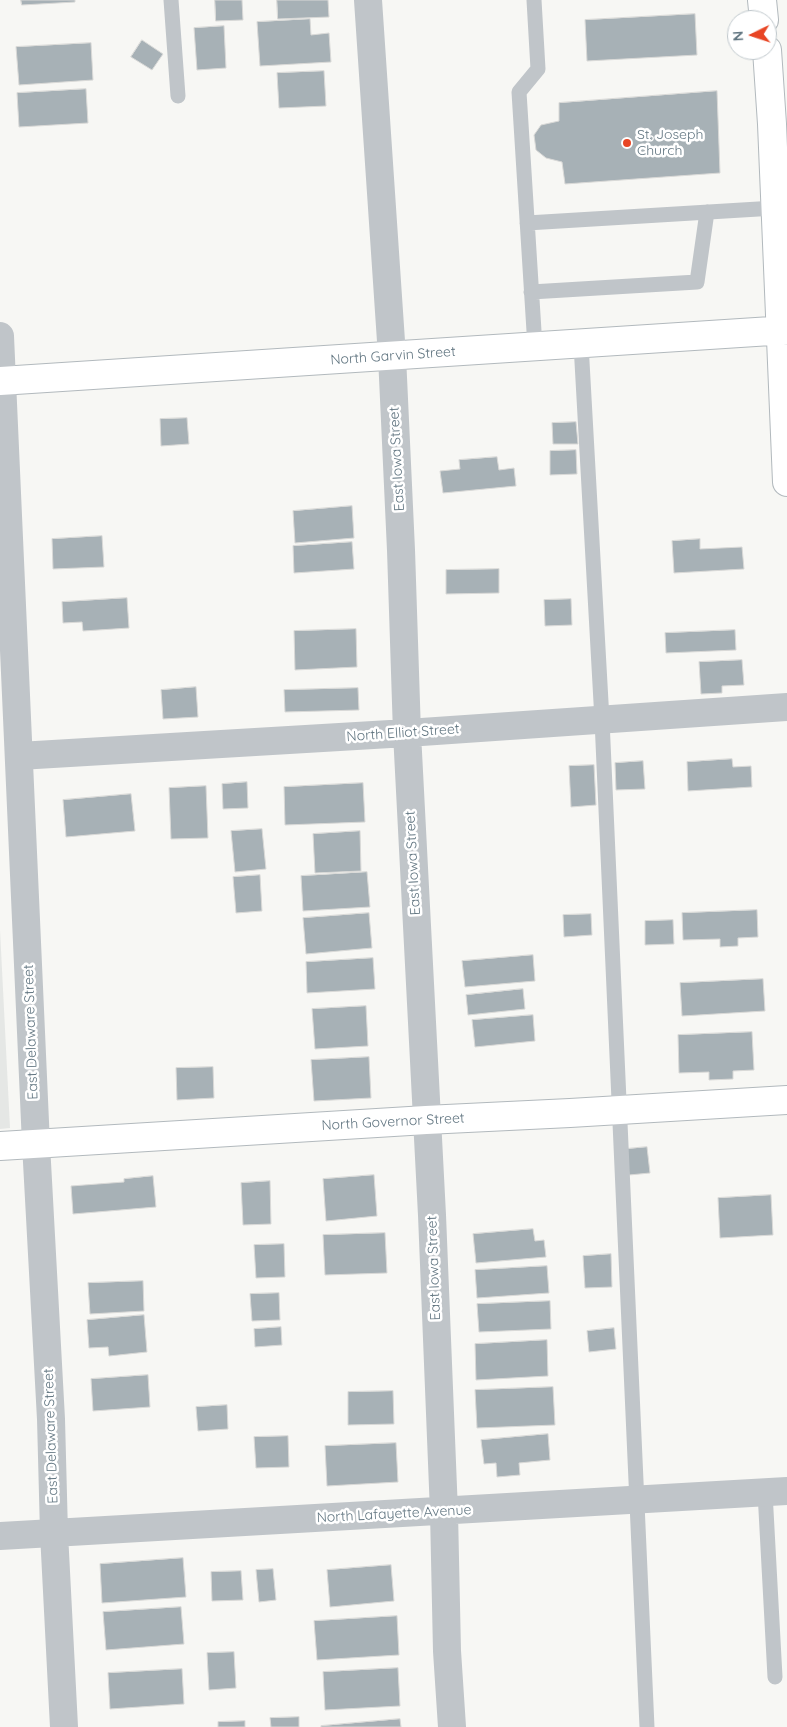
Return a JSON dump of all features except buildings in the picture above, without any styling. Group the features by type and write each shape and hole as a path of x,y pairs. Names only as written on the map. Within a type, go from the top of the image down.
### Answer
{"main road":[{"path":"768,60 775,208 784,330 787,482"},
{"name":"North Garvin Street","path":"2,381 784,330"},
{"name":"North Governor Street","path":"0,1146 787,1100"}],"street":[{"name":"East Iowa Street","path":"368,0 392,356 407,733 444,1512 447,1651 452,1727"},
{"name":"East Delaware Street","path":"0,336 64,1727"},
{"name":"North Elliot Street","path":"19,756 407,733 787,707"},
{"name":"North Lafayette Avenue","path":"0,1536 776,1492"}],"lane":[{"path":"171,0 178,96"},
{"path":"534,0 538,69 519,92 535,346"},
{"path":"527,223 775,208"},
{"path":"531,292 697,282 707,212"},
{"path":"581,344 602,720 646,1727"},
{"path":"775,1677 776,1492"}],"shaded area":[{"path":"0,930 10,1128 0,1129"}],"place":[{"name":"St. Joseph Church","path":"627,143"}]}
